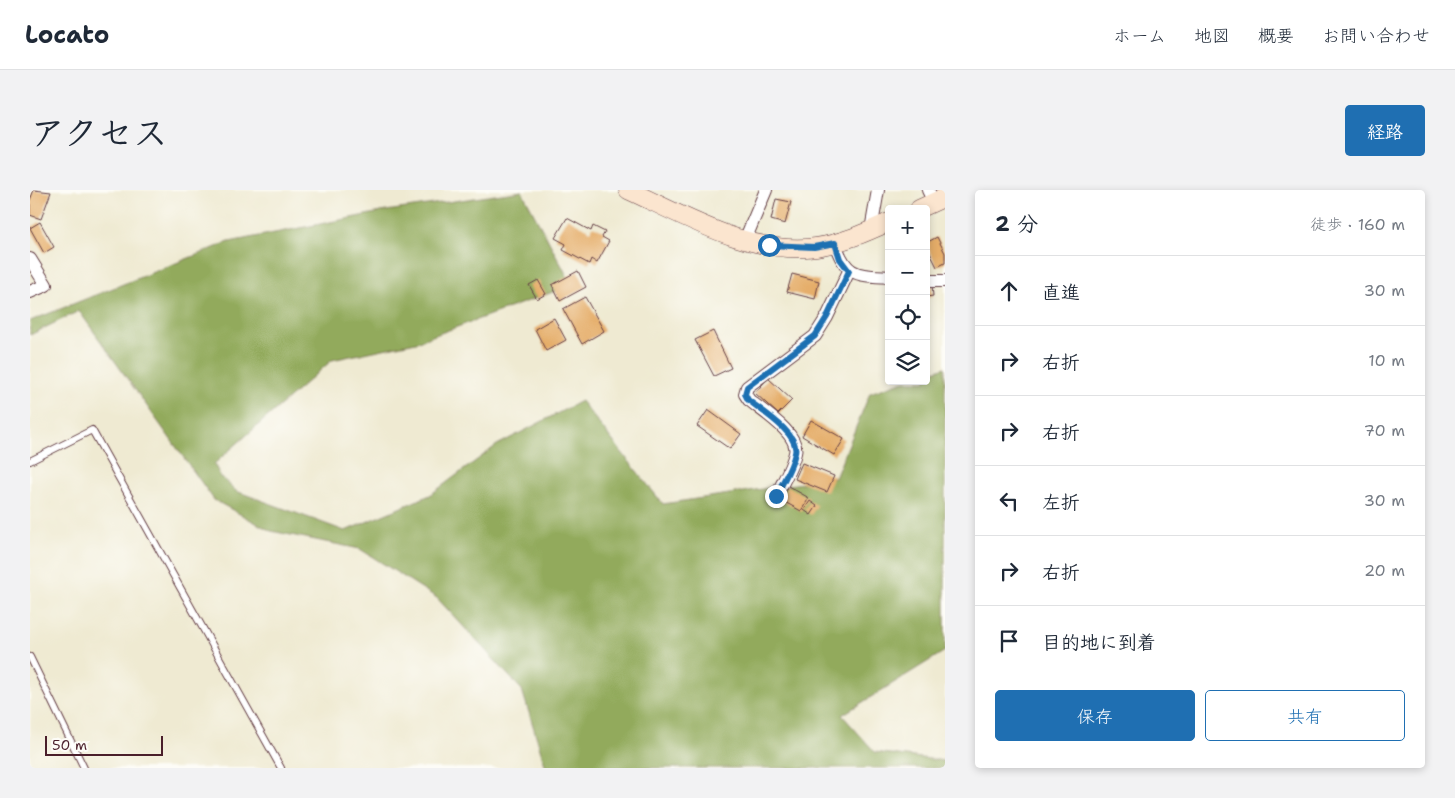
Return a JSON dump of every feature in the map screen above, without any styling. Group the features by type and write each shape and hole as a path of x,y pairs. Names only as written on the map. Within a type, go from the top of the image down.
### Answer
{"street":[{"path":"628,190 745,240 790,248 814,247 835,243 885,224"},
{"path":"745,240 766,190"},
{"path":"871,230 878,190"},
{"path":"835,243 840,259 849,271 858,275 885,277"},
{"path":"30,258 46,285 30,292"},
{"path":"776,496 796,452 795,442 788,432 748,400 745,394 747,387 815,336 827,317 849,271"},
{"path":"930,280 945,281"}],"lane":[{"path":"30,461 92,430 281,768"},
{"path":"30,657 84,768"}],"green space":[{"path":"522,191 572,285 416,342 332,360 214,464 221,477 236,491 345,531 430,495 497,445 581,401 663,504 835,478 870,393 893,385 930,385 930,373 945,367 945,651 842,715 875,752 945,761 945,768 546,768 522,690 437,598 360,549 271,531 214,500 79,311 30,335 30,321 229,242 386,211"}],"building":[{"path":"34,190 51,192 41,219 30,215 30,200"},
{"path":"776,199 791,202 785,224 771,220"},
{"path":"567,218 591,231 593,226 605,232 602,237 609,241 597,263 591,259 589,264 563,250 566,244 555,238"},
{"path":"40,222 54,247 44,253 30,228"},
{"path":"937,237 945,253 945,263 937,267 930,253 930,241"},
{"path":"578,271 586,287 560,301 552,285"},
{"path":"792,274 819,281 815,299 787,292"},
{"path":"538,280 546,294 537,299 529,285"},
{"path":"930,285 932,285 933,296 930,296 930,295"},
{"path":"585,297 604,331 582,344 563,309"},
{"path":"554,318 566,340 546,351 535,329"},
{"path":"713,331 731,368 714,376 695,340"},
{"path":"768,378 792,400 778,414 755,393"},
{"path":"708,410 741,434 730,449 697,426"},
{"path":"811,420 844,439 834,455 802,436"},
{"path":"802,463 834,476 827,492 795,479"},
{"path":"788,486 809,498 801,511 781,500"},
{"path":"810,501 817,506 811,515 804,510"}],"route":[{"path":"769,245 790,248 814,247 835,243 840,259 849,271 827,317 815,336 752,381 747,387 745,394 748,400 788,432 795,442 796,452 776,496"}]}
